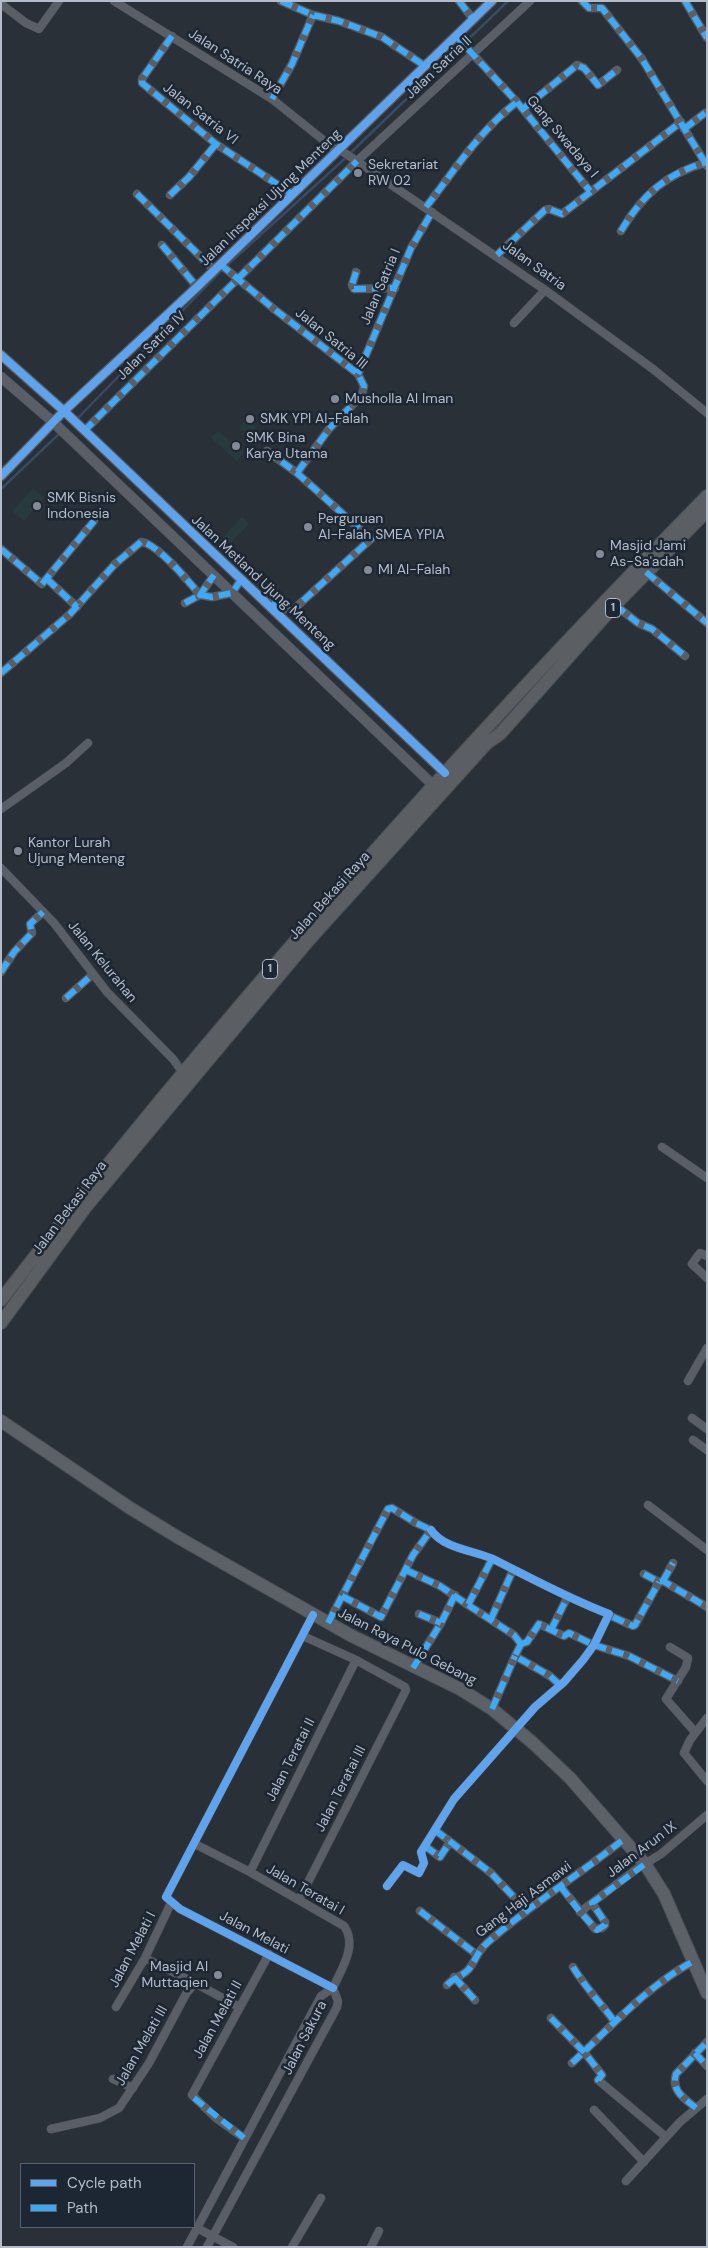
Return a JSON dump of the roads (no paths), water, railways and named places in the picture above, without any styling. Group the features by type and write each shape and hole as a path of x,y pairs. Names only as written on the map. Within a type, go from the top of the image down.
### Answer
{"highway":[{"name":"Jalan Bekasi Raya","path":"1,1300 309,940 433,785 478,735 707,496"},
{"name":"Jalan Bekasi Raya","path":"1,1323 81,1205 182,1073 275,964 487,743 500,734 615,605 707,511"}],"main road":[{"name":"Jalan Raya Pulo Gebang","path":"1,1421 137,1512 313,1615 413,1668 460,1689 492,1708 570,1778 645,1864 664,1894 707,1993"}],"street":[{"path":"1,4 26,23 39,29 59,1"},
{"name":"Jalan Satria Raya","path":"114,1 272,100 339,150"},
{"path":"282,1 313,15 339,21 382,37 425,66"},
{"path":"459,1 474,19"},
{"name":"Jalan Inspeksi Ujung Menteng","path":"1,476 65,411 220,267 292,194 425,66 458,38 492,1"},
{"name":"Jalan Satria II","path":"236,278 356,160 470,52 530,1"},
{"path":"582,1 589,8 602,8 623,34 642,59 706,163 665,178 642,201 621,230"},
{"path":"685,1 707,38"},
{"path":"272,100 292,64 313,15"},
{"name":"Jalan Satria VI","path":"172,36 141,82 216,144 292,194"},
{"name":"Gang Swadaya I","path":"458,38 517,102 590,191 562,214 549,209 546,210 496,255"},
{"path":"522,110 577,65 584,68 597,85 602,84 617,70"},
{"name":"Jalan Satria I","path":"358,374 429,210 480,136 497,118 517,102"},
{"path":"590,191 683,126 705,113"},
{"path":"170,195 189,177 216,144"},
{"name":"Jalan Satria","path":"339,150 546,290 653,369 707,413"},
{"name":"Jalan Satria III","path":"136,194 220,267 358,374 364,386 362,395 329,429 296,473"},
{"path":"162,246 197,287"},
{"path":"356,272 352,285 354,289 395,288"},
{"name":"Jalan Satria IV","path":"83,430 236,278"},
{"path":"514,323 546,290"},
{"name":"Jalan Metland Ujung Menteng","path":"1,355 65,411 445,773"},
{"name":"Jalan Metland Ujung Menteng","path":"1,377 54,422 433,785"},
{"path":"264,602 290,610 294,609 372,539 296,473 267,451"},
{"path":"1,549 41,584 94,521"},
{"path":"1,673 77,607 115,564 143,541 170,562 200,595 212,597 232,593 241,580"},
{"path":"646,572 707,623"},
{"path":"185,603 200,595 214,575"},
{"path":"47,579 77,607"},
{"path":"615,605 638,623 652,629 686,656"},
{"path":"1,809 66,763 88,743"},
{"name":"Jalan Kelurahan","path":"1,868 28,894 64,934 107,992 173,1059 182,1073"},
{"path":"1,972 14,952 32,933 30,924 43,912"},
{"path":"66,998 93,974"},
{"path":"662,1147 707,1178"},
{"path":"707,1256 700,1253 692,1264 707,1278"},
{"path":"688,1381 704,1361 707,1348"},
{"path":"692,1418 707,1429"},
{"path":"693,1440 707,1450"},
{"path":"648,1505 707,1550"},
{"path":"328,1623 388,1509 392,1508 431,1530 436,1536 446,1542 492,1558 513,1570 609,1614 594,1645 560,1685 539,1703 454,1799 420,1854 424,1863 419,1872 403,1866 387,1886"},
{"path":"342,1596 381,1618 406,1570 431,1530"},
{"path":"468,1605 492,1558"},
{"path":"613,1617 633,1626 635,1625 673,1563"},
{"path":"406,1570 455,1595 514,1635 521,1644"},
{"path":"491,1619 513,1570"},
{"path":"644,1574 661,1581 707,1608"},
{"path":"413,1668 441,1623 455,1595"},
{"path":"551,1630 568,1596"},
{"path":"419,1614 441,1623"},
{"name":"Jalan Melati I","path":"116,2007 145,1958 168,1900 220,1790 313,1615"},
{"path":"492,1708 521,1644 527,1642 538,1624 565,1636 569,1633 594,1645 636,1659 678,1681"},
{"path":"303,1636 356,1660"},
{"path":"670,1647 688,1658 686,1667 666,1699 695,1732"},
{"path":"516,1656 550,1676 560,1685"},
{"name":"Jalan Teratai III","path":"299,1900 406,1690 405,1686 356,1660"},
{"name":"Jalan Teratai II","path":"250,1872 356,1660"},
{"path":"707,1718 695,1732 684,1754 707,1781"},
{"name":"Jalan Arun IX","path":"580,1912 661,1854 707,1815"},
{"path":"435,1830 492,1873 527,1911"},
{"name":"Gang Haji Asmawi","path":"447,1985 454,1977 460,1976 469,1969 476,1954 501,1930 624,1839"},
{"path":"425,1846 440,1857 450,1842"},
{"name":"Jalan Teratai I","path":"195,1844 250,1872 344,1926 348,1933 350,1947 333,1988"},
{"path":"561,1887 594,1929 602,1928 605,1922 592,1903"},
{"name":"Jalan Melati","path":"168,1900 333,1988"},
{"path":"420,1911 476,1954"},
{"name":"Jalan Melati II","path":"244,2138 192,2095 269,1954"},
{"path":"145,1958 239,2006"},
{"path":"572,2063 614,2021 670,1974 692,1962"},
{"path":"573,1967 585,1988 602,2004 614,2021"},
{"path":"454,1977 475,2000"},
{"name":"Jalan Melati III","path":"52,2129 110,2114 119,2108 134,2088 186,1994 195,1983"},
{"name":"Jalan Sakura","path":"187,2247 321,1996 333,1988 338,2001 337,2007 207,2247"},
{"path":"550,2018 584,2052 602,2075 598,2080 666,2137"},
{"path":"696,2108 680,2096 674,2084 676,2074 707,2042"},
{"path":"695,2054 707,2066"},
{"path":"113,2079 134,2088"},
{"path":"626,2181 666,2137 707,2099"},
{"path":"594,2110 644,2162"},
{"path":"292,2247 321,2198"},
{"path":"197,2228 233,2247"},
{"path":"371,2247 379,2231"}],"waterway":[{"path":"77,419 223,269 340,163 508,1"},
{"path":"1,489 61,432"}],"place":[{"name":"Sekretariat RW 02","path":"358,173"},
{"name":"Musholla Al Iman","path":"335,399"},
{"name":"SMK YPI Al-Falah","path":"250,419"},
{"name":"SMK Bina Karya Utama","path":"236,446"},
{"name":"SMK Bisnis Indonesia","path":"37,506"},
{"name":"Perguruan Al-Falah SMEA YPIA","path":"308,527"},
{"name":"Masjid Jami As-Sa'adah","path":"600,554"},
{"name":"MI Al-Falah","path":"368,570"},
{"name":"Kantor Lurah Ujung Menteng","path":"18,851"},
{"name":"Masjid Al Muttaqien","path":"218,1975"}]}
